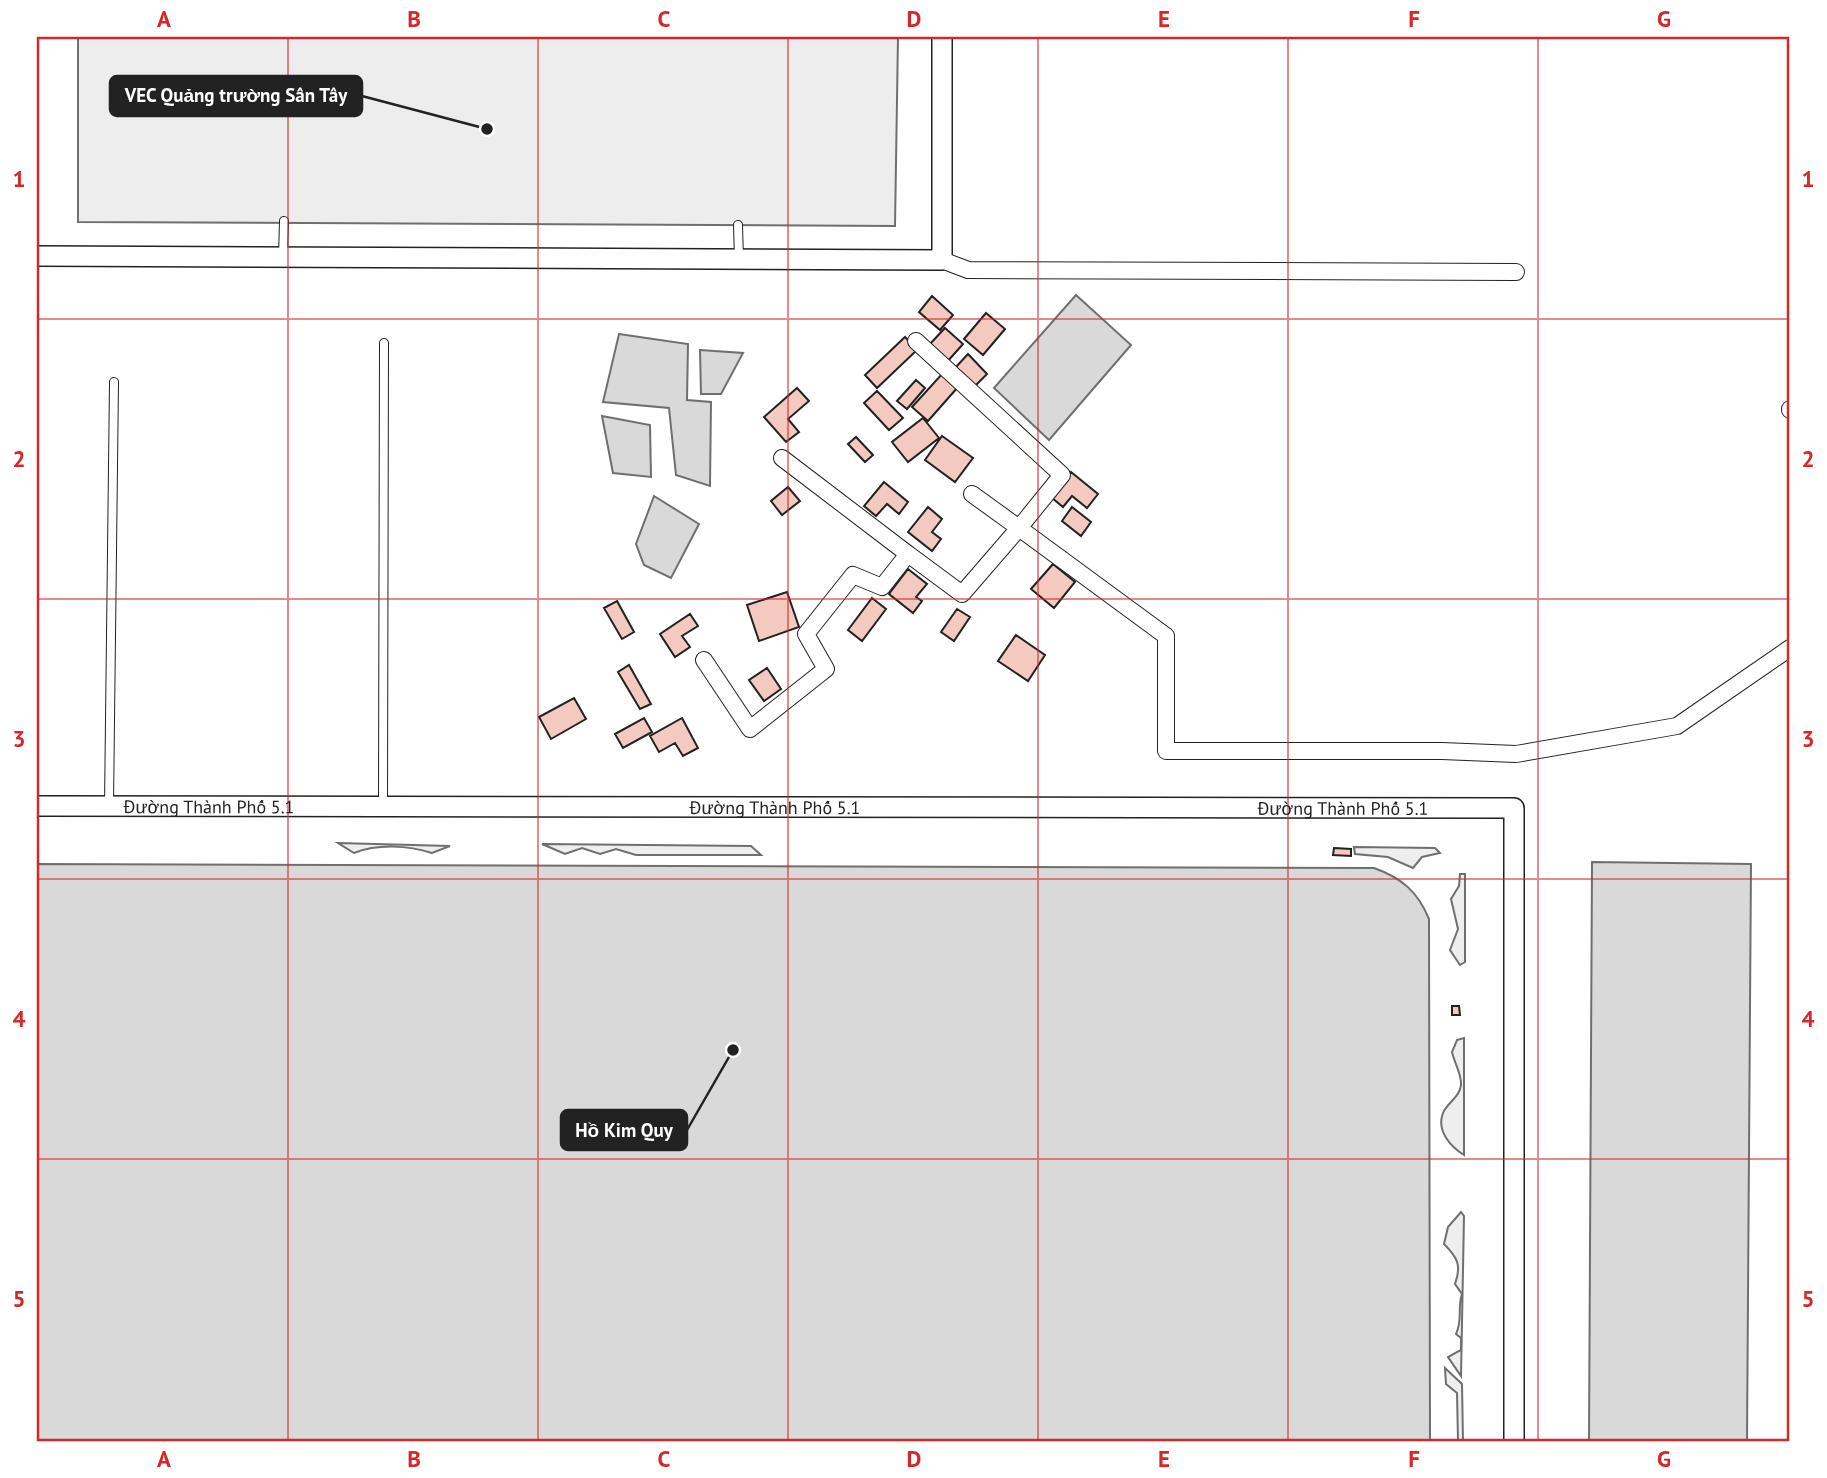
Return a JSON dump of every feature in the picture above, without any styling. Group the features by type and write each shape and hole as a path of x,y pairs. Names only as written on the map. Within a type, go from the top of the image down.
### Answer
{"street":[{"path":"942,37 942,260"},
{"path":"37,256 942,260 968,271 1516,272"},
{"path":"782,458 962,594 1062,475 916,341"},
{"path":"972,494 1166,636 1166,751 1442,751 1516,754 1677,726 1790,648"},
{"path":"705,660 750,729 826,669 806,634 853,575 882,587 908,554"},
{"name":"Đường Thành Phố 5.1","path":"37,806 1514,807 1514,1441"}],"lane":[{"path":"283,257 284,221"},
{"path":"738,225 739,259"},
{"path":"383,806 384,343"},
{"path":"109,806 114,382"}],"shaded area":[{"path":"78,37 898,37 895,226 78,222"},
{"path":"1076,295 1131,345 1049,440 994,388"},
{"path":"619,334 688,344 687,400 711,402 710,486 676,475 669,408 603,402"},
{"path":"700,350 743,353 721,394 701,394"},
{"path":"602,416 650,425 651,477 613,473"},
{"path":"654,496 699,524 671,578 644,565 636,544"},
{"path":"338,843 450,846 432,853 393,847 354,853"},
{"path":"542,844 751,846 761,855 636,855 616,849 600,854 582,848 565,854"},
{"path":"1354,847 1435,848 1440,853 1422,857 1413,868 1388,857 1355,854"},
{"path":"1592,862 1751,864 1747,1441 1589,1441"},
{"path":"37,864 1374,868 1384,872 1408,887 1420,901 1429,919 1430,1441 37,1441"},
{"path":"1460,874 1465,874 1465,962 1460,965 1450,950 1458,929 1451,899 1459,886"},
{"path":"1464,1038 1464,1155 1446,1138 1441,1120 1445,1109 1460,1089 1460,1077 1452,1052 1457,1040"},
{"path":"1461,1212 1464,1216 1461,1376 1448,1357 1461,1350 1461,1338 1456,1334 1462,1294 1455,1284 1457,1262 1444,1244 1448,1227"},
{"path":"1445,1368 1462,1384 1463,1441 1458,1441 1457,1393 1446,1384"}],"building":[{"path":"932,296 953,315 940,330 919,312"},
{"path":"986,313 1005,329 983,355 964,339"},
{"path":"945,328 963,344 947,362 929,345"},
{"path":"905,337 917,350 877,388 865,375"},
{"path":"968,354 987,374 974,387 955,368"},
{"path":"942,374 958,387 928,421 912,407"},
{"path":"916,380 925,388 907,409 897,401"},
{"path":"797,388 809,401 788,419 799,432 786,442 764,417"},
{"path":"877,391 903,418 889,430 864,403"},
{"path":"923,418 939,438 908,462 892,442"},
{"path":"942,436 973,458 955,482 925,460"},
{"path":"856,437 873,455 865,462 848,444"},
{"path":"1071,472 1098,494 1087,508 1072,496 1063,507 1051,497"},
{"path":"884,482 908,502 899,514 887,504 876,516 864,506"},
{"path":"788,487 800,501 782,515 771,501"},
{"path":"928,507 942,519 932,532 941,539 932,551 908,532"},
{"path":"1072,507 1091,522 1081,536 1062,521"},
{"path":"1053,564 1075,582 1054,608 1031,589"},
{"path":"908,569 927,584 916,597 922,601 913,613 889,594"},
{"path":"787,592 799,627 759,641 747,605"},
{"path":"872,598 886,609 862,641 848,630"},
{"path":"617,601 634,632 622,639 604,608"},
{"path":"957,609 970,617 954,641 941,632"},
{"path":"690,614 698,626 682,636 690,647 675,657 660,634"},
{"path":"1016,635 1045,655 1028,681 998,661"},
{"path":"629,665 651,704 640,709 618,672"},
{"path":"767,668 781,689 764,701 749,680"},
{"path":"574,698 586,719 551,739 539,717"},
{"path":"644,718 652,732 623,748 615,734"},
{"path":"682,718 698,748 683,756 675,743 659,752 650,736"},
{"path":"1334,848 1351,849 1351,856 1333,855"},
{"path":"1452,1006 1459,1006 1460,1015 1452,1015"}],"place":[{"name":"VEC Quảng trường Sân Tây","path":"487,129"},
{"name":"Hồ Kim Quy","path":"733,1050"}]}
